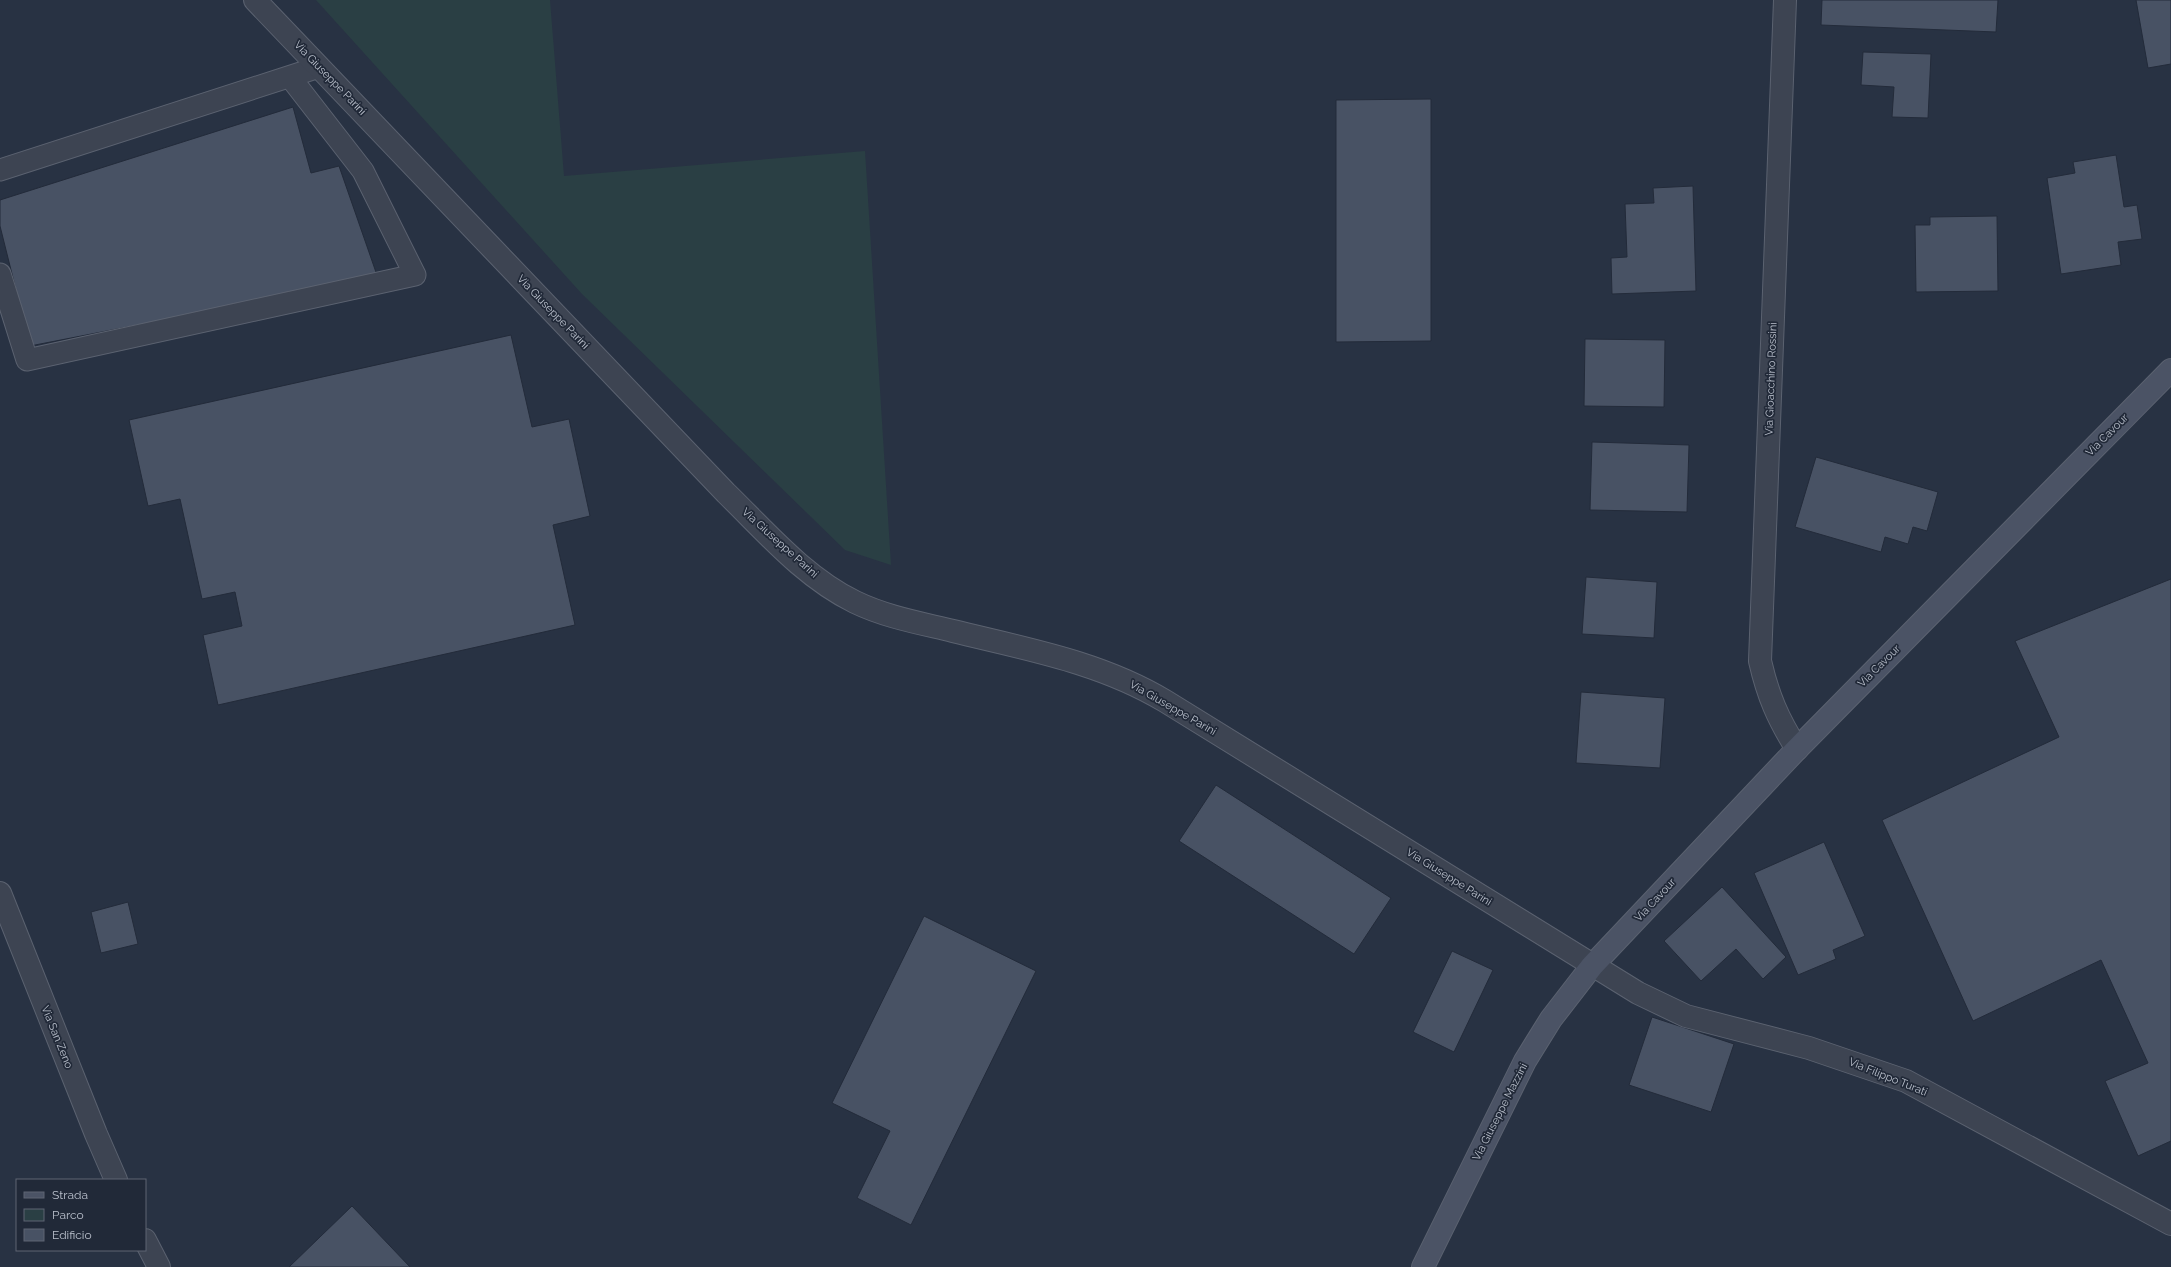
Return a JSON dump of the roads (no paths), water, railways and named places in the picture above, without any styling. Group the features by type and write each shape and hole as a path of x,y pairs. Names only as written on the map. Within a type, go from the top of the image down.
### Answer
{"street":[{"name":"Via Giuseppe Parini","path":"255,0 726,493 783,548 818,579 856,602 892,616 1072,661 1135,685 1592,966"},
{"name":"Via Gioacchino Rossini","path":"1785,0 1760,661 1769,697 1779,722 1797,749"},
{"name":"Via Cavour","path":"1592,966 1797,749 2171,370"},
{"name":"Via San Zeno","path":"0,894 96,1134 116,1179"},
{"name":"Via Filippo Turati","path":"1592,966 1638,993 1686,1016 1809,1048 1906,1082 1961,1109 2171,1224"},
{"name":"Via Giuseppe Mazzini","path":"1423,1267 1525,1061 1551,1019 1592,966"},
{"path":"146,1242 159,1267"}],"lane":[{"path":"0,170 319,67"},
{"path":"0,274 27,360 414,275 363,171 290,77"}]}
